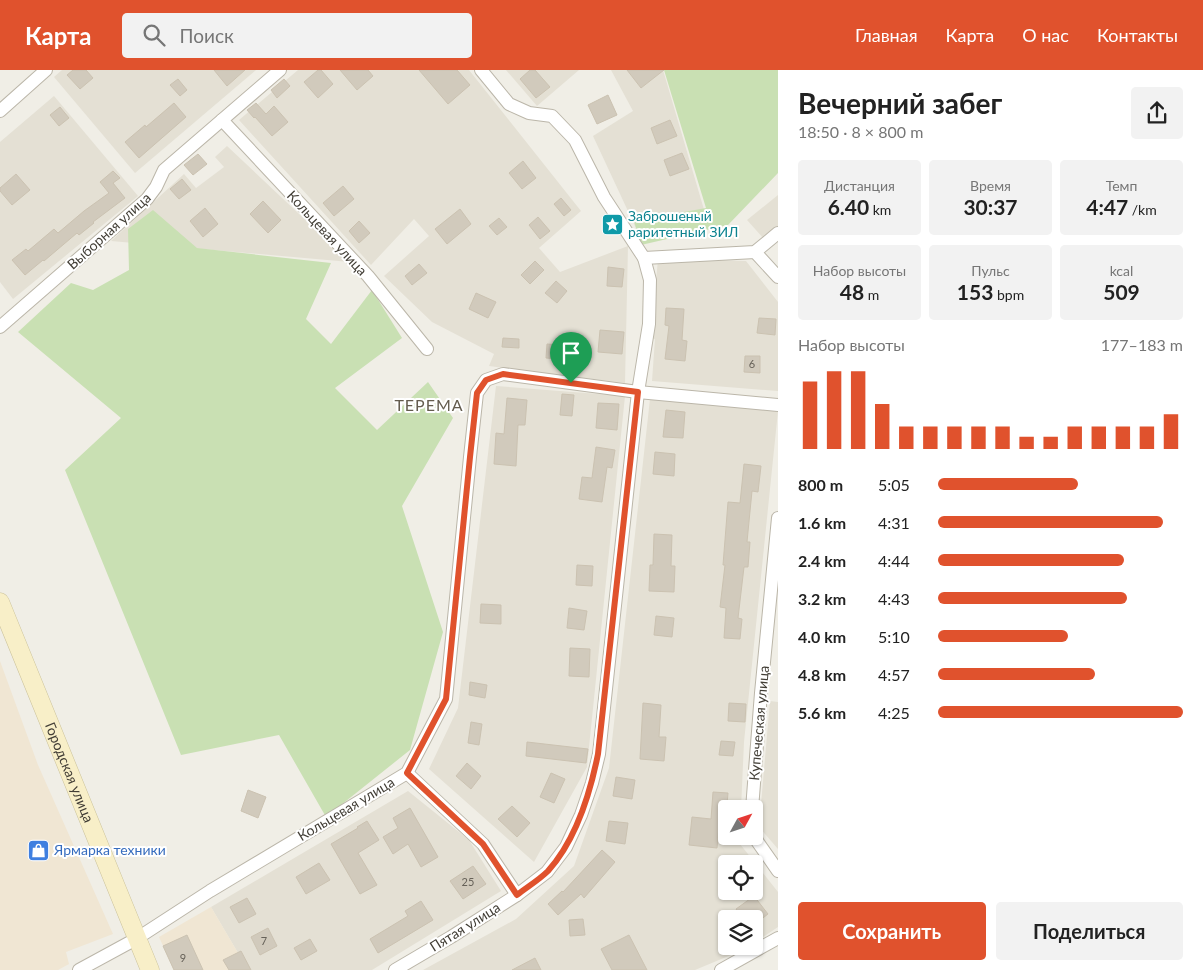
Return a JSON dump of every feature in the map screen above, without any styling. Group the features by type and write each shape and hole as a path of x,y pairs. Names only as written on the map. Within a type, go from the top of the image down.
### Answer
{"street":[{"path":"0,111 46,70"},
{"name":"Выборная улица","path":"0,327 147,199 156,188 164,170 280,70"},
{"name":"Пятая улица","path":"395,970 517,895 547,872 566,846 581,815 592,783 598,754 638,392 649,324 650,280 644,258 604,197 576,140 552,116 529,113 509,104 481,70"},
{"name":"Кольцевая улица","path":"222,120 368,276 427,349"},
{"path":"644,258 755,252 778,233"},
{"path":"755,252 778,277"},
{"name":"Кольцевая улица","path":"79,970 136,938 210,891 407,773 446,699 477,393 486,380 503,374 638,392"},
{"path":"638,392 778,405"},
{"name":"Купеческая улица","path":"753,800 778,518"},
{"name":"Городская улица","path":"0,602 150,970"},
{"path":"407,773 483,844 517,895"},
{"path":"760,845 778,871"},
{"path":"721,970 778,938"}],"shaded area":[{"path":"62,70 256,70 135,173 54,77"},
{"path":"298,70 469,70 581,211 539,248 560,272 628,246 625,383 489,366 494,354 432,322 384,276 429,236 414,219 371,265 239,120"},
{"path":"506,70 579,70 537,106"},
{"path":"611,70 663,70 705,213 641,239 593,136 633,111"},
{"path":"54,96 138,196 13,299 0,282 0,142"},
{"path":"227,146 350,262 111,241 184,174 196,188 224,167 215,157"},
{"path":"778,195 778,227 764,239 747,220"},
{"path":"658,259 746,261 778,302 778,391 652,381 655,339 651,338"},
{"path":"496,386 625,396 587,767 534,862 429,769 458,708"},
{"path":"650,399 778,411 744,742 741,800 718,800 718,845 741,845 749,855 718,855 718,900 763,900 763,873 778,892 778,927 763,937 763,910 718,910 718,955 731,955 695,970 423,970 516,919 574,866 609,768"},
{"name":"Ярмарка техники","path":"0,661 38,765 113,934 66,952 69,964 58,970 0,970"},
{"path":"770,701 778,702 778,849 763,832 763,800 761,800"},
{"path":"408,791 469,840 501,891 372,970 248,970 211,907"},
{"path":"211,907 248,970 174,970 159,937"}],"green space":[{"path":"664,70 778,70 778,173 728,225 641,245 634,221 706,208"},
{"path":"153,210 197,248 331,263 306,319 331,344 372,290 402,338 335,388 377,430 428,382 453,418 402,506 443,632 410,750 326,817 279,735 181,755 65,470 121,418 18,332 71,283 93,290 129,270 128,229"}],"building":[{"path":"73,70 86,70 93,78 80,89 67,75"},
{"path":"214,70 245,70 227,86"},
{"path":"318,70 321,70 333,84 318,98 304,82"},
{"path":"340,70 368,70 373,76 357,90"},
{"path":"419,70 457,70 470,85 448,104"},
{"path":"530,70 535,70 550,87 536,98 520,79"},
{"path":"627,70 664,70 641,88"},
{"path":"178,79 187,90 180,96 170,85"},
{"path":"284,79 290,86 277,98 271,90"},
{"path":"608,95 617,115 597,124 588,105"},
{"path":"174,103 186,117 139,158 125,142"},
{"path":"256,103 266,114 274,106 288,122 272,136 247,110"},
{"path":"60,107 69,118 59,126 50,115"},
{"path":"670,120 677,136 657,144 651,128"},
{"path":"682,153 689,169 670,176 664,160"},
{"path":"198,154 207,164 193,175 184,165"},
{"path":"523,161 536,178 522,189 509,173"},
{"path":"113,171 120,178 113,183 125,198 79,235 77,233 25,275 12,260 26,249 28,251 54,229 58,233 109,193 100,182"},
{"path":"16,174 30,190 12,205 0,191 0,188"},
{"path":"182,179 191,190 179,199 170,189"},
{"path":"343,186 354,199 334,216 323,203"},
{"path":"561,198 571,210 564,216 554,204"},
{"path":"263,201 281,220 268,233 250,214"},
{"path":"205,208 218,224 203,237 190,221"},
{"path":"460,209 471,224 447,244 435,229"},
{"path":"538,217 550,231 540,239 529,225"},
{"path":"499,218 507,227 497,235 489,226"},
{"path":"359,221 370,233 359,243 349,231"},
{"path":"535,261 544,270 530,284 521,275"},
{"path":"419,264 427,273 412,285 405,276"},
{"path":"608,267 624,269 622,287 607,286"},
{"path":"556,281 567,291 557,303 545,293"},
{"path":"476,293 496,302 488,318 469,309"},
{"path":"666,308 684,309 682,340 687,341 685,361 665,359 669,326 665,325"},
{"path":"759,318 776,319 775,335 757,333"},
{"path":"600,330 624,332 622,354 598,352"},
{"path":"503,338 519,339 519,348 502,347"},
{"path":"547,344 560,345 559,359 546,358"},
{"path":"745,356 760,356 760,373 744,372"},
{"path":"562,394 574,395 572,416 560,415"},
{"path":"507,398 527,400 525,425 518,425 516,466 494,464 496,433 504,434"},
{"path":"598,403 619,404 617,430 596,428"},
{"path":"666,410 685,412 683,438 663,437"},
{"path":"596,447 615,450 612,468 607,467 602,502 579,499 582,477 592,478"},
{"path":"655,452 675,454 674,476 653,474"},
{"path":"744,464 761,466 758,492 752,491 747,542 750,542 748,567 744,567 738,618 742,619 740,639 724,638 726,608 720,607 725,565 723,565 728,502 740,503"},
{"path":"654,534 672,535 671,566 675,566 674,592 649,591 650,565 653,565"},
{"path":"577,565 593,566 592,586 576,585"},
{"path":"481,604 501,605 501,624 480,623"},
{"path":"569,608 587,611 584,630 567,628"},
{"path":"656,616 674,618 672,637 654,635"},
{"path":"570,648 590,649 589,677 569,676"},
{"path":"470,682 487,685 485,698 469,695"},
{"path":"643,703 661,705 659,737 666,737 664,761 640,759"},
{"path":"729,703 746,704 745,722 728,721"},
{"path":"471,722 482,724 479,745 468,743"},
{"path":"721,741 735,742 733,756 719,755"},
{"path":"527,742 588,749 586,763 526,756"},
{"path":"467,763 481,776 471,789 456,776"},
{"path":"551,773 565,779 554,803 540,797"},
{"path":"616,777 635,780 632,799 613,796"},
{"path":"248,790 266,797 258,818 241,811"},
{"path":"713,792 728,793 727,800 718,800 717,848 689,845 692,817 711,819"},
{"path":"512,806 530,823 517,837 498,819"},
{"path":"410,808 438,857 421,867 408,844 393,854 383,837 398,828 393,818"},
{"path":"367,821 379,840 358,853 377,885 360,894 331,844"},
{"path":"609,821 628,823 625,844 606,841"},
{"path":"602,850 615,862 584,898 581,894 558,915 548,904 563,892"},
{"path":"319,863 330,880 306,894 296,877"},
{"path":"473,866 486,884 463,899 450,881"},
{"path":"247,898 256,914 239,923 230,907"},
{"path":"748,900 757,900 768,914 763,918 763,910 736,909"},
{"path":"421,901 433,920 378,953 370,939 408,916 405,911"},
{"path":"583,919 585,935 570,936 569,920"},
{"path":"268,928 277,946 260,955 251,937"},
{"path":"187,935 203,970 174,970 163,946"},
{"path":"629,935 647,970 612,970 601,949"},
{"path":"310,939 317,951 301,960 294,948"},
{"path":"241,951 251,970 229,970 223,960"},
{"path":"535,958 541,970 512,970"}],"place":[{"name":"Заброшеный раритетный ЗИЛ","path":"612,224"},
{"name":"Ярмарка техники","path":"38,850"}],"district":[{"name":"ТЕРЕМА","path":"429,405"}],"route":[{"path":"503,374 571,383 638,392 621,556 598,754 592,783 581,815 566,846 547,872 517,895 483,844 407,773 446,699 477,393 486,380 503,374"}]}
